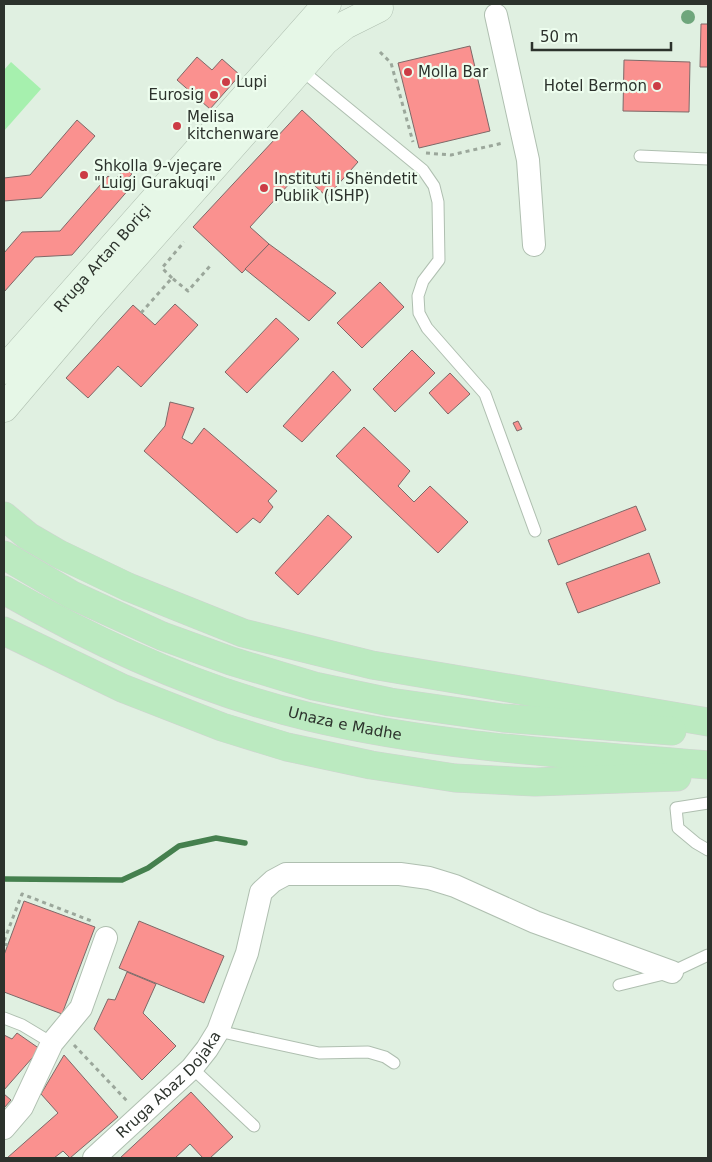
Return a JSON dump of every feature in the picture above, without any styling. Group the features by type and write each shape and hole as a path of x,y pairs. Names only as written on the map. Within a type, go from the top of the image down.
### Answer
{"highway":[{"path":"4,516 28,536 59,554 128,587 243,633 372,665 708,722"},
{"path":"4,555 72,594 162,636 230,661 314,686 390,702 503,718 708,734"},
{"name":"Unaza e Madhe","path":"4,590 53,618 137,659 206,686 310,717 449,743 708,765"},
{"path":"4,631 122,688 222,727 287,747 371,765 455,778 535,782 708,776"}],"main road":[{"name":"Rruga Artan Boriçi","path":"4,408 88,309 295,75 335,32 375,5"},
{"name":"Rruga Artan Boriçi","path":"4,370 318,7"}],"street":[{"path":"496,15 528,160 534,245"},
{"path":"218,1031 247,953 261,892 286,874 400,874 429,878 455,886 535,922 672,972"},
{"path":"4,1128 22,1107 52,1043 81,1008 103,931"},
{"name":"Rruga Abaz Dojaka","path":"94,1158 192,1068 218,1031"}],"lane":[{"path":"295,75 423,170 434,186 438,202 439,260 422,281 418,296 419,313 427,328 485,394 535,531"},
{"path":"640,156 708,159"},
{"path":"708,803 676,808 678,828 708,850"},
{"path":"619,986 672,972 708,955"},
{"path":"4,1018 22,1025 52,1043"},
{"name":"Rruga Abaz Dojaka","path":"218,1031 319,1053 368,1052 385,1057 394,1063"},
{"path":"192,1068 254,1126"}],"path":[{"path":"380,52 391,63 413,143"},
{"path":"424,153 451,155"},
{"path":"184,242 162,268 172,278 188,291 210,266"},
{"path":"141,313 172,278"},
{"path":"5,943 22,894 103,931"},
{"path":"77,1047 128,1101"}],"green space":[{"path":"11,62 41,89 4,131 4,70"}],"building":[{"path":"701,24 708,24 708,67 700,67"},
{"path":"470,46 490,131 419,148 398,63"},
{"path":"197,57 212,70 222,59 240,75 210,109 177,80"},
{"name":"Hotel Bermon","path":"624,60 690,62 689,112 623,111"},
{"path":"302,110 358,162 327,197 300,172 250,227 269,244 242,273 193,227"},
{"path":"77,120 95,136 41,198 4,201 4,178 30,175"},
{"path":"125,168 132,174 124,183 130,188 72,255 35,257 4,292 4,253 22,232 60,231 108,176 114,181"},
{"path":"269,244 336,293 309,321 245,269"},
{"path":"380,282 404,307 362,348 337,323"},
{"path":"175,304 198,325 141,387 118,366 88,398 66,378 133,305 155,325"},
{"path":"276,318 299,339 247,393 225,372"},
{"path":"412,350 435,373 395,412 373,389"},
{"path":"333,371 351,390 302,442 283,426"},
{"path":"450,373 470,394 448,414 429,393"},
{"path":"170,402 194,408 182,438 192,444 204,428 277,491 268,501 273,507 260,523 253,518 237,533 144,451 165,426"},
{"path":"518,421 522,429 517,431 513,423"},
{"path":"364,427 410,471 398,486 414,502 430,486 468,522 438,553 336,456"},
{"path":"636,506 646,530 558,565 548,540"},
{"path":"328,515 352,537 298,595 275,573"},
{"path":"649,553 660,583 578,613 566,583"},
{"path":"24,901 95,927 62,1014 4,992 4,955"},
{"path":"139,921 224,956 204,1003 119,968"},
{"path":"127,972 156,984 143,1013 176,1046 142,1080 94,1029 108,999 115,1000"},
{"path":"17,1033 40,1049 4,1090 4,1035 12,1039"},
{"path":"64,1055 118,1117 70,1158 63,1151 54,1158 7,1158 58,1113 41,1094"},
{"path":"191,1092 233,1137 210,1158 203,1158 190,1144 175,1158 120,1158"},
{"path":"4,1094 11,1100 4,1108"}],"waterway":[{"path":"4,879 122,880 148,868 179,846 216,838 245,843"}],"place":[{"name":"Molla Bar","path":"408,72"},
{"name":"Lupi","path":"226,82"},
{"name":"Hotel Bermon","path":"657,86"},
{"name":"Eurosig","path":"214,95"},
{"name":"Melisa kitchenware","path":"177,126"},
{"name":"Shkolla 9-vjeçare \"Luigj Gurakuqi\"","path":"84,175"},
{"name":"Instituti i Shëndetit Publik (ISHP)","path":"264,188"}]}
